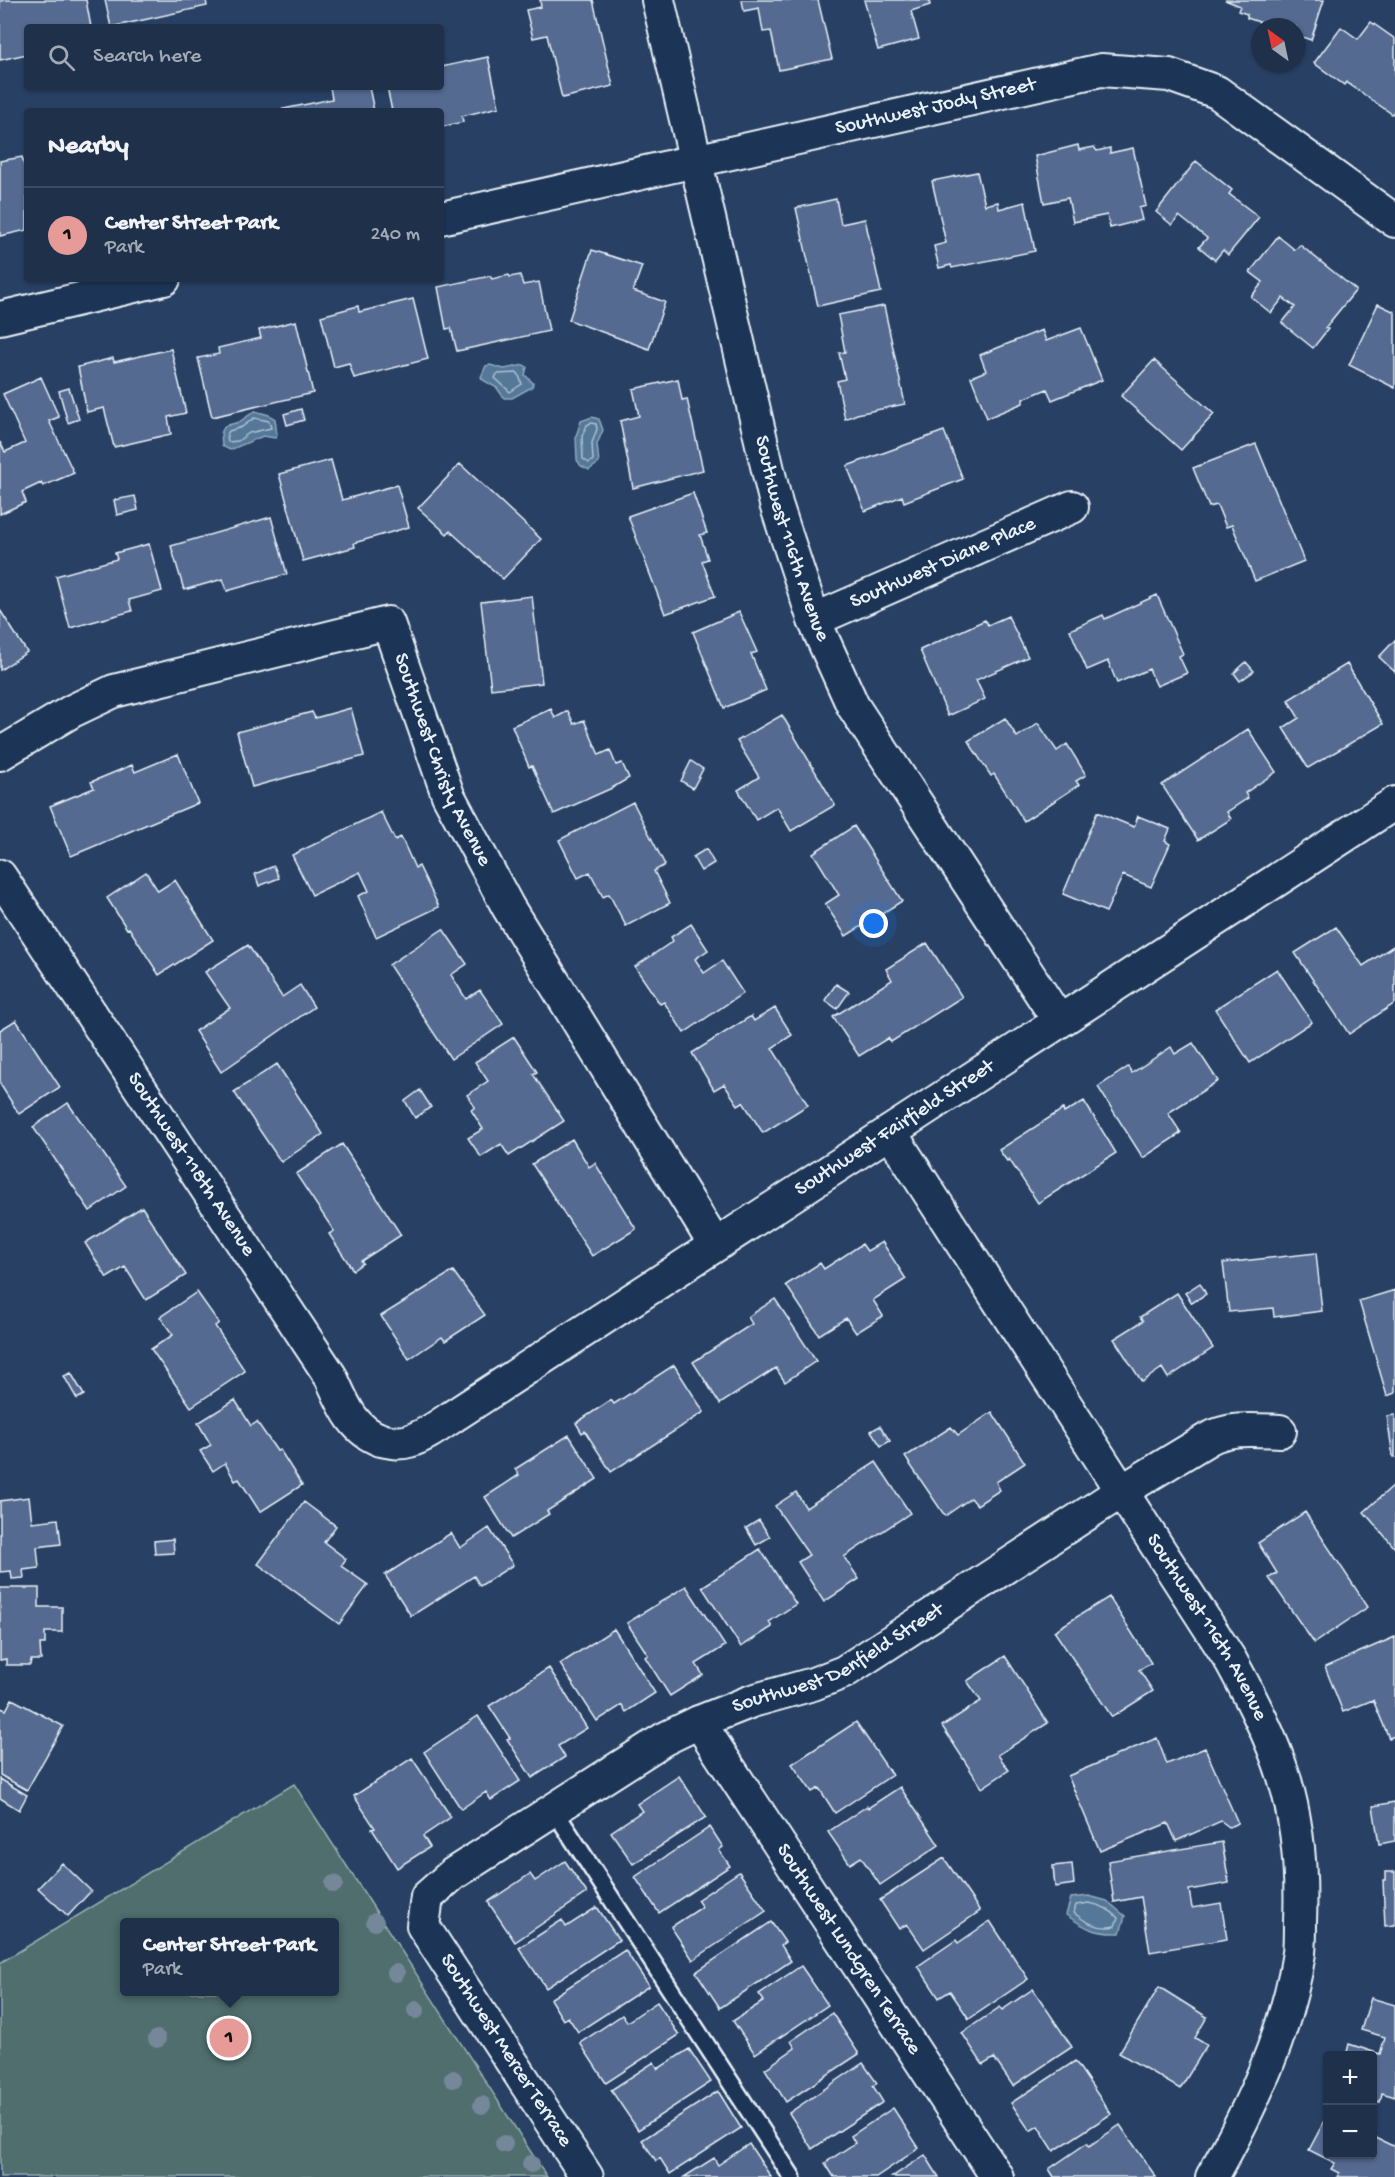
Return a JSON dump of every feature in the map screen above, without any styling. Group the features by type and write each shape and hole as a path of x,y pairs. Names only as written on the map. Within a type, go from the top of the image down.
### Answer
{"street":[{"name":"Southwest 116th Avenue","path":"658,0 776,504 814,620 853,706 1059,1021"},
{"name":"Southwest Jody Street","path":"444,217 1101,70 1169,75 1217,92 1395,221"},
{"path":"0,318 151,282"},
{"name":"Southwest Diane Place","path":"814,620 1072,507"},
{"name":"Southwest Christy Avenue","path":"0,753 72,711 114,691 388,623 448,795 508,907 715,1245"},
{"name":"Southwest Fairfield Street","path":"391,1443 407,1442 418,1438 1395,803"},
{"name":"Southwest 118th Avenue","path":"0,876 331,1377 347,1411 358,1427 370,1436 391,1443"},
{"name":"Southwest 116th Avenue","path":"890,1132 1231,1661 1266,1729 1284,1778 1297,1832 1301,1897 1299,1952 1286,2009 1265,2070 1242,2124 1212,2177"},
{"name":"Southwest Denfield Street","path":"423,1926 427,1897 453,1874 664,1739 752,1701 813,1684 844,1672 1122,1491 1220,1433 1238,1430 1280,1431"},
{"name":"Southwest Lundgren Terrace","path":"699,1722 997,2177"},
{"name":"Southwest Mercer Terrace","path":"423,1926 587,2177"}],"lane":[{"path":"554,1810 792,2177"}],"green space":[{"path":"294,1784 547,2177 0,2177 0,1963"}],"water":[{"path":"524,365 527,367 525,375 533,383 532,387 512,398 504,398 497,388 481,377 486,366 504,369"},
{"path":"255,411 275,419 277,435 275,438 263,436 230,450 222,446 221,433 225,426 239,422"},
{"path":"592,417 599,419 603,430 597,444 599,463 589,470 581,466 577,460 576,436 581,421"},
{"path":"1089,1896 1107,1901 1125,1916 1120,1933 1091,1929 1066,1915 1071,1898"}],"building":[{"path":"86,0 90,24 24,24 24,55 0,60 0,1"},
{"path":"105,0 206,0 207,6 125,24 110,24"},
{"path":"540,0 593,0 613,86 562,98 547,35 533,38 526,10 541,7"},
{"path":"742,0 818,0 832,59 779,70 771,31 763,32 759,8 744,11"},
{"path":"864,0 929,0 930,5 911,11 919,39 878,50"},
{"path":"1225,0 1324,0 1311,40 1305,38 1305,18 1251,19 1247,18 1247,14 1238,11 1240,6"},
{"path":"1371,22 1395,39 1395,110 1392,114 1346,82 1344,85 1314,63 1341,27 1358,39"},
{"path":"488,57 499,107 462,116 463,122 444,126 444,108 391,108 388,90 444,90 444,66"},
{"path":"330,90 370,90 373,108 288,108 332,99"},
{"path":"1078,145 1079,150 1094,147 1097,151 1110,148 1110,153 1133,148 1146,206 1139,208 1142,220 1110,228 1107,215 1073,222 1068,198 1044,203 1035,156"},
{"path":"22,157 24,231 0,236 0,161"},
{"path":"1196,161 1232,190 1229,194 1259,217 1228,255 1223,250 1215,260 1199,247 1207,238 1179,216 1172,225 1156,212"},
{"path":"977,172 985,205 998,202 999,209 1025,202 1035,251 952,268 951,265 939,268 934,246 946,243 932,181"},
{"path":"836,199 841,224 865,219 881,292 818,306 796,208"},
{"path":"1278,236 1295,250 1300,245 1356,290 1325,328 1328,329 1313,348 1282,323 1295,307 1283,298 1271,313 1251,297 1263,282 1250,272"},
{"path":"592,250 642,266 633,291 665,302 649,349 569,320"},
{"path":"509,275 510,277 520,275 523,285 539,282 549,331 457,351 451,328 446,329 438,287 490,276 492,279"},
{"path":"413,299 428,359 354,378 349,363 334,367 321,316 358,306 359,312"},
{"path":"1378,304 1395,312 1395,388 1349,365"},
{"path":"884,306 905,404 857,414 845,419 837,381 845,379 839,353 845,352 838,315"},
{"path":"296,321 313,393 212,417 198,358 219,354 218,348 261,338 259,330"},
{"path":"1081,328 1102,380 1052,400 1047,389 1023,399 1023,403 987,418 971,377 986,371 980,355 1042,330 1046,341"},
{"path":"171,349 186,413 168,417 171,434 114,447 104,408 87,412 78,367 113,358 114,362"},
{"path":"1154,360 1214,414 1181,450 1121,396"},
{"path":"41,377 59,417 49,421 74,473 43,486 41,483 22,492 26,502 0,514 0,442 5,452 25,443 3,394"},
{"path":"678,379 682,400 687,399 703,470 633,488 620,421 639,416 633,389"},
{"path":"69,388 79,419 68,423 59,391"},
{"path":"301,409 304,420 287,425 284,414"},
{"path":"944,431 963,479 904,502 902,496 865,511 847,466"},
{"path":"1256,444 1304,561 1255,581 1232,525 1226,527 1217,505 1209,507 1193,468"},
{"path":"331,460 342,500 397,485 409,527 354,543 355,547 303,561 279,474"},
{"path":"460,464 541,539 503,579 450,531 447,534 418,508"},
{"path":"693,493 707,533 700,535 708,559 702,561 715,596 665,614 628,516"},
{"path":"135,496 138,510 117,515 114,500"},
{"path":"271,517 287,574 227,591 223,579 184,590 171,546"},
{"path":"149,544 162,591 129,600 132,611 70,628 56,576 117,559 115,553"},
{"path":"1157,595 1183,654 1179,656 1187,673 1157,686 1149,669 1117,683 1108,661 1087,670 1070,630 1103,615 1105,619"},
{"path":"532,596 542,683 491,689 481,602"},
{"path":"0,610 27,652 0,670"},
{"path":"739,612 757,652 751,654 766,690 724,708 693,632"},
{"path":"1008,616 1028,657 976,680 985,699 948,716 920,650 985,620 988,625"},
{"path":"1395,640 1395,672 1379,657"},
{"path":"1246,662 1254,671 1240,681 1234,673"},
{"path":"1347,664 1383,724 1308,768 1283,728 1299,718 1288,700"},
{"path":"351,708 364,756 252,787 237,732 312,712 315,718"},
{"path":"551,709 555,718 568,711 574,724 584,720 599,755 610,750 616,765 622,763 629,778 554,814 532,766 529,767 512,726"},
{"path":"782,715 835,805 791,831 777,807 756,820 738,790 759,777 737,741"},
{"path":"1005,718 1017,737 1038,723 1057,751 1067,744 1086,775 1076,781 1079,785 1024,821 994,774 991,776 968,741"},
{"path":"1248,729 1276,772 1245,793 1248,798 1227,812 1231,819 1198,840 1162,785"},
{"path":"178,754 198,803 71,856 50,806 94,788 91,782 132,765 135,772"},
{"path":"691,761 703,769 693,788 681,781"},
{"path":"633,802 665,865 654,871 670,903 626,926 609,894 603,897 590,872 578,878 559,840"},
{"path":"381,812 395,840 401,837 415,868 419,866 439,907 376,937 358,896 369,891 360,872 312,895 292,855"},
{"path":"1097,812 1134,827 1138,816 1170,829 1165,841 1170,844 1151,887 1123,875 1106,912 1063,894"},
{"path":"854,826 902,901 846,936 825,904 839,895 813,853"},
{"path":"706,849 714,863 701,871 693,857"},
{"path":"274,866 279,878 259,886 255,874"},
{"path":"146,872 158,891 175,880 213,940 159,975 107,898"},
{"path":"691,924 708,950 695,959 704,973 722,961 743,993 684,1033 664,1002 660,1004 635,967 673,941 671,937"},
{"path":"1336,927 1363,966 1395,945 1395,1003 1349,1034 1295,953"},
{"path":"443,929 467,964 451,975 466,999 480,990 503,1024 451,1059 389,965"},
{"path":"927,943 962,997 891,1042 888,1038 859,1056 833,1017 892,980 886,969"},
{"path":"248,945 282,997 300,985 314,1007 221,1072 195,1031 230,1008 205,972"},
{"path":"1277,969 1312,1022 1250,1063 1215,1009"},
{"path":"836,984 849,992 837,1009 825,1000"},
{"path":"775,1008 792,1035 772,1048 808,1105 763,1133 743,1102 738,1105 724,1084 714,1090 692,1053 751,1016 754,1021"},
{"path":"16,1020 60,1087 19,1114 0,1084 0,1030"},
{"path":"514,1037 537,1072 533,1074 564,1121 509,1156 501,1144 481,1157 468,1138 483,1129 471,1110 475,1107 467,1095 488,1081 475,1062"},
{"path":"1193,1043 1218,1081 1168,1113 1181,1133 1143,1158 1098,1087 1128,1067 1132,1073 1171,1047 1175,1054"},
{"path":"277,1064 323,1134 281,1162 234,1092"},
{"path":"420,1090 431,1107 415,1118 405,1101"},
{"path":"1084,1101 1116,1153 1038,1203 1009,1159 1007,1161 999,1150 1063,1109 1064,1113"},
{"path":"68,1103 126,1186 90,1211 33,1127"},
{"path":"572,1139 589,1167 595,1163 636,1229 592,1256 532,1164"},
{"path":"342,1144 401,1235 361,1261 363,1263 353,1270 329,1234 334,1231 296,1174"},
{"path":"142,1207 186,1275 146,1300 125,1267 107,1278 85,1243"},
{"path":"882,1242 906,1279 873,1300 883,1316 856,1333 846,1318 819,1335 786,1285 820,1263 824,1269 862,1244 867,1251"},
{"path":"1316,1253 1322,1311 1274,1317 1273,1308 1229,1312 1223,1263"},
{"path":"453,1271 485,1315 445,1341 442,1337 409,1359 381,1316"},
{"path":"1200,1283 1206,1294 1192,1303 1185,1293"},
{"path":"1395,1290 1395,1393 1387,1396 1359,1301"},
{"path":"197,1292 219,1323 215,1326 245,1371 191,1407 151,1349 173,1335 160,1317"},
{"path":"1177,1293 1213,1348 1168,1378 1162,1368 1142,1382 1114,1339 1143,1321 1140,1317"},
{"path":"775,1299 816,1361 785,1382 776,1368 720,1404 693,1362 752,1324 748,1317"},
{"path":"674,1365 704,1412 611,1472 585,1431 582,1433 576,1423 611,1400 614,1404"},
{"path":"71,1373 84,1395 77,1399 64,1376"},
{"path":"235,1400 251,1426 257,1422 277,1451 280,1450 302,1485 260,1512 239,1479 235,1481 225,1463 213,1471 200,1451 211,1445 198,1423"},
{"path":"992,1412 1025,1463 996,1482 1000,1490 977,1505 971,1498 945,1516 905,1457 951,1427 958,1435"},
{"path":"1395,1415 1395,1457 1393,1457 1387,1416"},
{"path":"880,1426 890,1441 881,1446 871,1431"},
{"path":"569,1435 597,1479 547,1511 549,1514 511,1538 485,1497 519,1475 515,1469"},
{"path":"876,1462 910,1513 844,1557 859,1579 824,1602 798,1562 809,1555 775,1506 796,1492 806,1508"},
{"path":"1395,1484 1395,1548 1364,1512"},
{"path":"29,1497 32,1522 58,1519 61,1544 37,1547 39,1568 23,1570 24,1578 12,1579 11,1571 0,1572 0,1501"},
{"path":"304,1502 336,1526 324,1542 346,1559 341,1566 368,1585 339,1624 258,1564"},
{"path":"1305,1512 1368,1607 1314,1643 1269,1578 1277,1573 1258,1543"},
{"path":"759,1520 770,1537 756,1545 746,1528"},
{"path":"489,1528 513,1565 480,1586 474,1576 411,1616 385,1575 451,1533 460,1548"},
{"path":"173,1539 174,1553 155,1554 154,1541"},
{"path":"760,1549 796,1604 769,1622 772,1627 741,1647 702,1587"},
{"path":"686,1586 725,1646 696,1664 703,1675 670,1696 645,1657 648,1655 627,1623"},
{"path":"0,1588 39,1588 39,1607 62,1607 62,1632 45,1632 45,1644 40,1644 41,1660 31,1660 30,1665 6,1665 6,1659 0,1660"},
{"path":"1109,1597 1151,1663 1139,1670 1153,1691 1112,1717 1054,1631"},
{"path":"614,1629 655,1693 626,1712 622,1705 597,1721 560,1664"},
{"path":"1395,1637 1395,1736 1389,1738 1373,1700 1343,1712 1325,1667"},
{"path":"1005,1656 1048,1723 998,1755 1009,1770 982,1788 942,1726 981,1701 967,1681"},
{"path":"549,1668 587,1728 558,1746 565,1757 532,1778 489,1706"},
{"path":"12,1699 63,1726 27,1790 0,1775 0,1711 1,1708 6,1710"},
{"path":"478,1716 520,1781 491,1800 486,1792 461,1809 424,1752"},
{"path":"856,1722 892,1775 835,1813 819,1788 812,1792 792,1764"},
{"path":"1157,1738 1167,1764 1205,1748 1238,1823 1229,1827 1221,1821 1176,1841 1168,1823 1100,1851 1068,1776"},
{"path":"412,1758 451,1817 423,1836 430,1847 397,1868 354,1796"},
{"path":"679,1776 706,1817 633,1864 611,1832 642,1811 637,1804"},
{"path":"0,1779 27,1795 19,1810 0,1798"},
{"path":"900,1787 939,1845 880,1885 861,1857 850,1864 828,1832"},
{"path":"1395,1802 1395,1841 1379,1844 1373,1806"},
{"path":"710,1827 723,1847 719,1850 730,1866 659,1913 635,1877"},
{"path":"1222,1842 1229,1883 1189,1890 1192,1908 1221,1903 1227,1939 1150,1952 1141,1897 1114,1902 1108,1861"},
{"path":"944,1858 980,1911 924,1949 907,1924 899,1929 880,1900"},
{"path":"565,1861 587,1893 515,1942 488,1902 530,1874 535,1881"},
{"path":"62,1863 91,1891 68,1916 38,1888"},
{"path":"1072,1864 1074,1884 1055,1887 1053,1866"},
{"path":"739,1872 766,1911 693,1960 671,1927 702,1907 697,1900"},
{"path":"1386,1872 1395,1872 1395,1925 1385,1926 1383,1880 1386,1880"},
{"path":"597,1907 619,1940 546,1988 519,1948 562,1920 566,1927"},
{"path":"990,1921 1028,1979 969,2019 950,1991 939,1998 918,1966 956,1940 958,1943"},
{"path":"771,1922 785,1942 781,1945 791,1961 720,2008 696,1972"},
{"path":"625,1950 649,1986 578,2032 568,2017 563,2020 550,1999"},
{"path":"801,1966 828,2005 755,2054 733,2021 764,2001 759,1994"},
{"path":"1159,1987 1207,2017 1195,2038 1207,2045 1180,2089 1119,2053"},
{"path":"1033,1989 1072,2047 1013,2086 994,2058 983,2065 962,2033 1000,2007 1002,2010"},
{"path":"1371,1998 1395,2005 1395,2097 1382,2093 1380,2102 1377,2101 1377,2053 1380,2054 1385,2037 1361,2030"},
{"path":"657,2002 679,2035 606,2083 580,2043 622,2015 627,2022"},
{"path":"832,2013 859,2054 786,2102 765,2069 795,2048 791,2041"},
{"path":"1349,2044 1371,2051 1347,2051"},
{"path":"689,2049 711,2082 638,2130 611,2090 654,2062 658,2069"},
{"path":"1075,2061 1111,2114 1054,2151 1038,2126 1030,2131 1011,2103"},
{"path":"863,2063 877,2083 873,2086 883,2102 812,2149 789,2113"},
{"path":"718,2091 741,2128 670,2174 660,2158 656,2161 642,2140"},
{"path":"893,2108 919,2148 876,2177 834,2177 825,2163 855,2143 851,2136"},
{"path":"1323,2123 1323,2157 1309,2150"},
{"path":"1120,2125 1156,2177 1054,2177 1049,2169 1087,2143 1089,2146"},
{"path":"1377,2138 1395,2147 1395,2177 1337,2177 1339,2173 1331,2169 1335,2163 1327,2159 1377,2159"},
{"path":"749,2144 771,2177 684,2177 714,2158 718,2165"},
{"path":"925,2155 939,2177 892,2177"}],"place":[{"name":"Center Street Park","path":"229,2038"}]}
